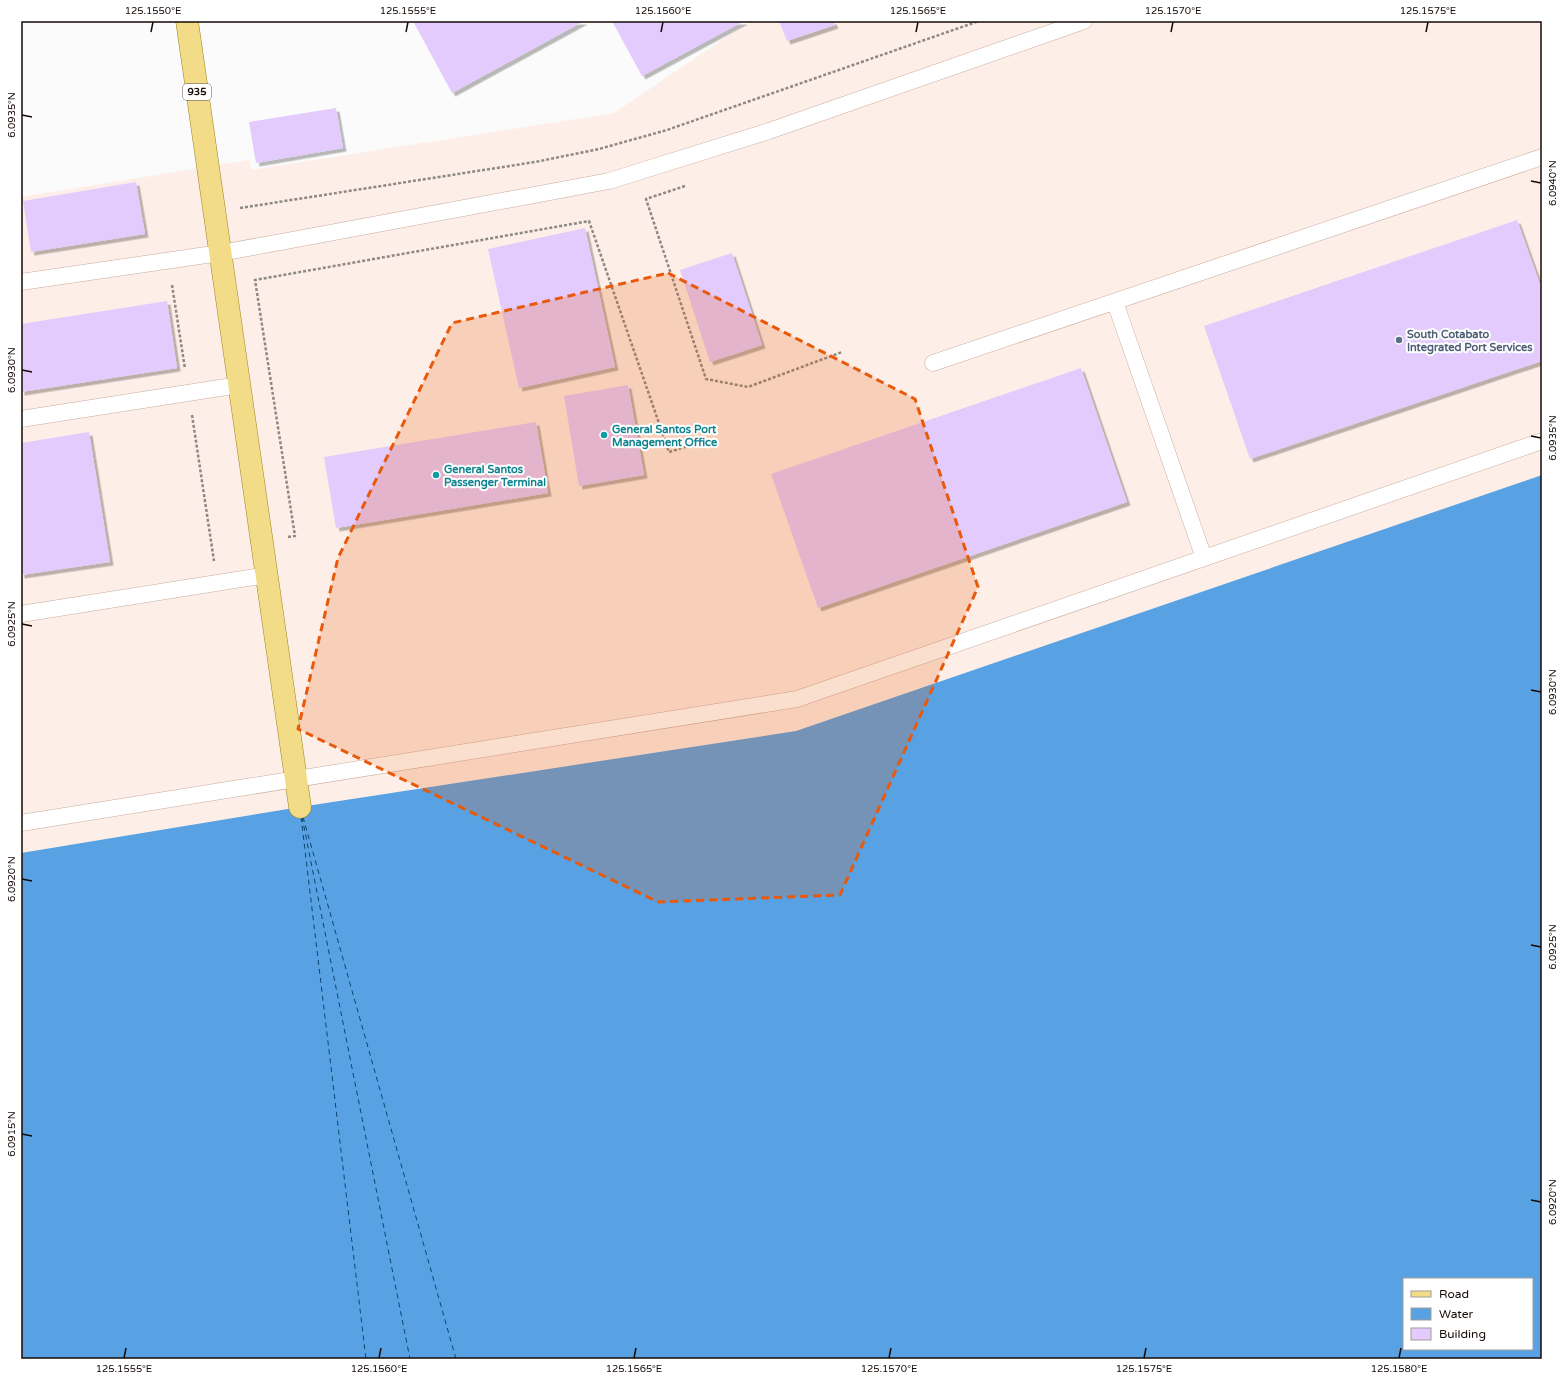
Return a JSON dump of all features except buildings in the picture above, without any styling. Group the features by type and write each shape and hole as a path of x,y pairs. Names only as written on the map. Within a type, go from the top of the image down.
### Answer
{"main road":[{"name":"935","path":"187,21 214,212"},
{"path":"214,212 300,807"}],"lane":[{"path":"21,282 220,253 608,181 769,131 1084,21"},
{"path":"933,364 1542,157"},
{"path":"1115,302 1204,558"},
{"path":"21,419 239,385"},
{"path":"21,823 797,699 1542,441"},
{"path":"21,614 267,574"}],"path":[{"path":"214,212 535,162 599,149 667,130 978,21"},
{"path":"686,186 646,199 706,379 748,387 842,352"},
{"path":"262,541 295,536 255,280 589,221 669,452 695,444"},
{"path":"168,260 217,582"}],"highlighted area":[{"path":"668,273 915,399 978,587 840,895 658,902 298,729 338,558 452,323"}],"shaded area":[{"path":"750,21 1542,21 1542,475 796,731 300,807 21,853 21,197 249,160 251,170 614,113"}],"water":[{"path":"1542,475 1542,1359 21,1359 21,853 300,807 796,731"}],"ferry route":[{"path":"301,817 366,1359"},
{"path":"302,817 410,1359"},
{"path":"303,817 456,1359"}],"place":[{"name":"South Cotabato Integrated Port Services","path":"1399,340"},
{"name":"General Santos Port Management Office","path":"604,435"},
{"name":"General Santos Passenger Terminal","path":"436,475"}]}
